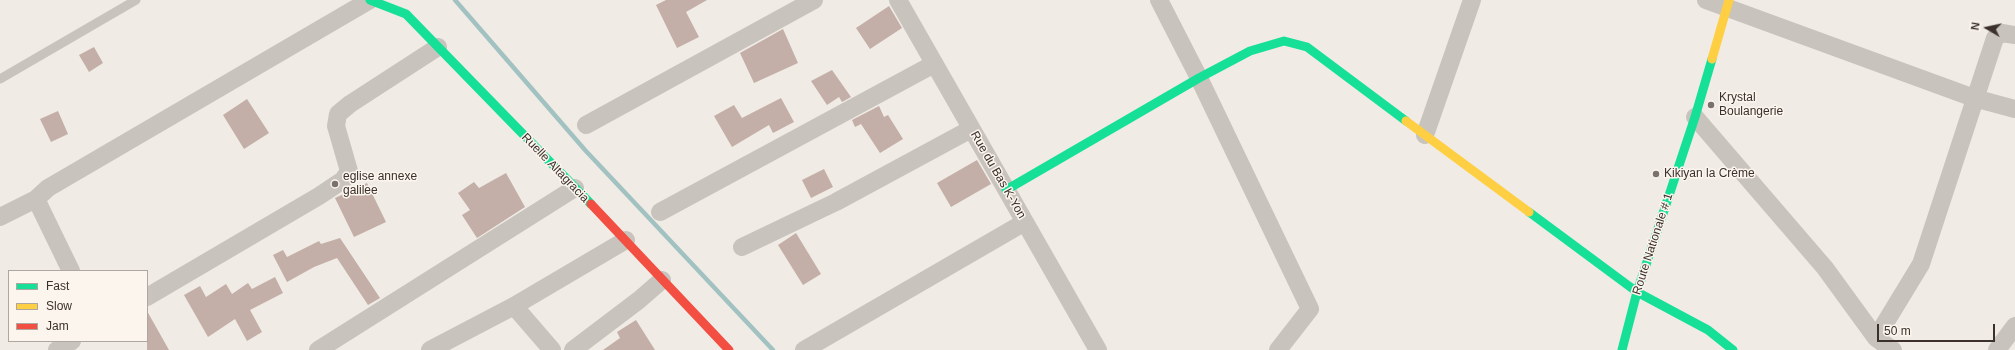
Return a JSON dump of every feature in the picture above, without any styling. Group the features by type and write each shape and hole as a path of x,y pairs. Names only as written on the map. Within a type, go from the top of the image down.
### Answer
{"street":[{"name":"Ruelle Altagracia","path":"370,0 406,14 626,240 729,350"},
{"path":"0,218 36,199 48,188 370,0"},
{"path":"586,125 814,0"},
{"name":"Rue du Bas K-Yon","path":"898,0 1098,350"},
{"path":"1159,0 1199,78 1310,309 1278,350"},
{"path":"1425,135 1472,0"},
{"path":"1706,0 1728,3 1974,98 2015,109"},
{"name":"Route Nationale # 1","path":"1622,350 1637,292 1695,117 1728,3"},
{"path":"1876,338 1921,264 1994,38 2002,34 2015,35"},
{"path":"1006,190 1199,78 1250,51 1284,41 1307,47 1637,292 1708,330 1733,350"},
{"path":"148,296 319,196 343,180 348,171 336,126 338,114 350,104 438,47"},
{"path":"660,212 934,64"},
{"path":"1695,117 1825,268 1876,338 1893,350"},
{"path":"742,247 836,202 972,129"},
{"path":"318,350 575,188"},
{"path":"36,199 71,270"},
{"path":"804,350 1024,222"},
{"path":"430,350 514,306 626,240"},
{"path":"573,350 639,300 662,280"},
{"path":"514,306 552,350"},
{"path":"1997,350 2015,326"},
{"path":"57,350 70,342"}],"lane":[{"path":"0,79 136,0"}],"building":[{"path":"666,0 707,0 686,12 699,37 677,48 656,5"},
{"path":"889,6 902,28 870,49 856,28"},
{"path":"783,29 798,63 754,83 740,53"},
{"path":"94,47 103,63 89,72 79,55"},
{"path":"832,70 851,97 842,102 839,97 827,105 811,81"},
{"path":"781,98 794,122 773,133 769,125 732,147 714,116 734,105 742,118"},
{"path":"247,99 269,133 244,149 223,115"},
{"path":"879,106 884,117 888,115 903,139 880,153 861,124 855,127 852,120"},
{"path":"58,111 68,134 51,142 40,119"},
{"path":"977,160 991,184 951,207 937,183"},
{"path":"824,169 833,187 811,198 802,180"},
{"path":"506,173 525,207 477,238 462,215 470,210 458,193 474,182 479,188"},
{"path":"367,183 386,222 354,237 335,198"},
{"path":"796,233 821,274 803,285 778,245"},
{"path":"340,238 380,298 368,305 337,258 314,267 287,282 273,255 283,250 287,257 319,241 321,244"},
{"path":"275,277 283,293 250,310 262,332 247,341 235,319 208,337 184,295 200,286 206,297 226,284 232,294 248,283 252,289"},
{"path":"148,313 169,350 147,350 148,342"},
{"path":"636,320 655,350 603,350 620,338 617,332"}],"waterway":[{"path":"455,0 585,150 773,350"}],"traffic: fast":[{"path":"370,0 406,14 591,204"},
{"path":"1006,190 1199,78 1250,51 1284,41 1307,47 1406,121"},
{"path":"1622,350 1637,292 1695,117 1712,59"},
{"path":"1529,212 1637,292 1708,330 1733,350"}],"traffic: slow":[{"path":"1712,59 1729,0"},
{"path":"1406,121 1529,212"}],"traffic: jam":[{"path":"591,204 729,350"}],"place":[{"name":"Krystal Boulangerie","path":"1711,105"},
{"name":"Kikiyan la Crème","path":"1656,174"},
{"name":"eglise annexe galilee","path":"335,184"}]}
